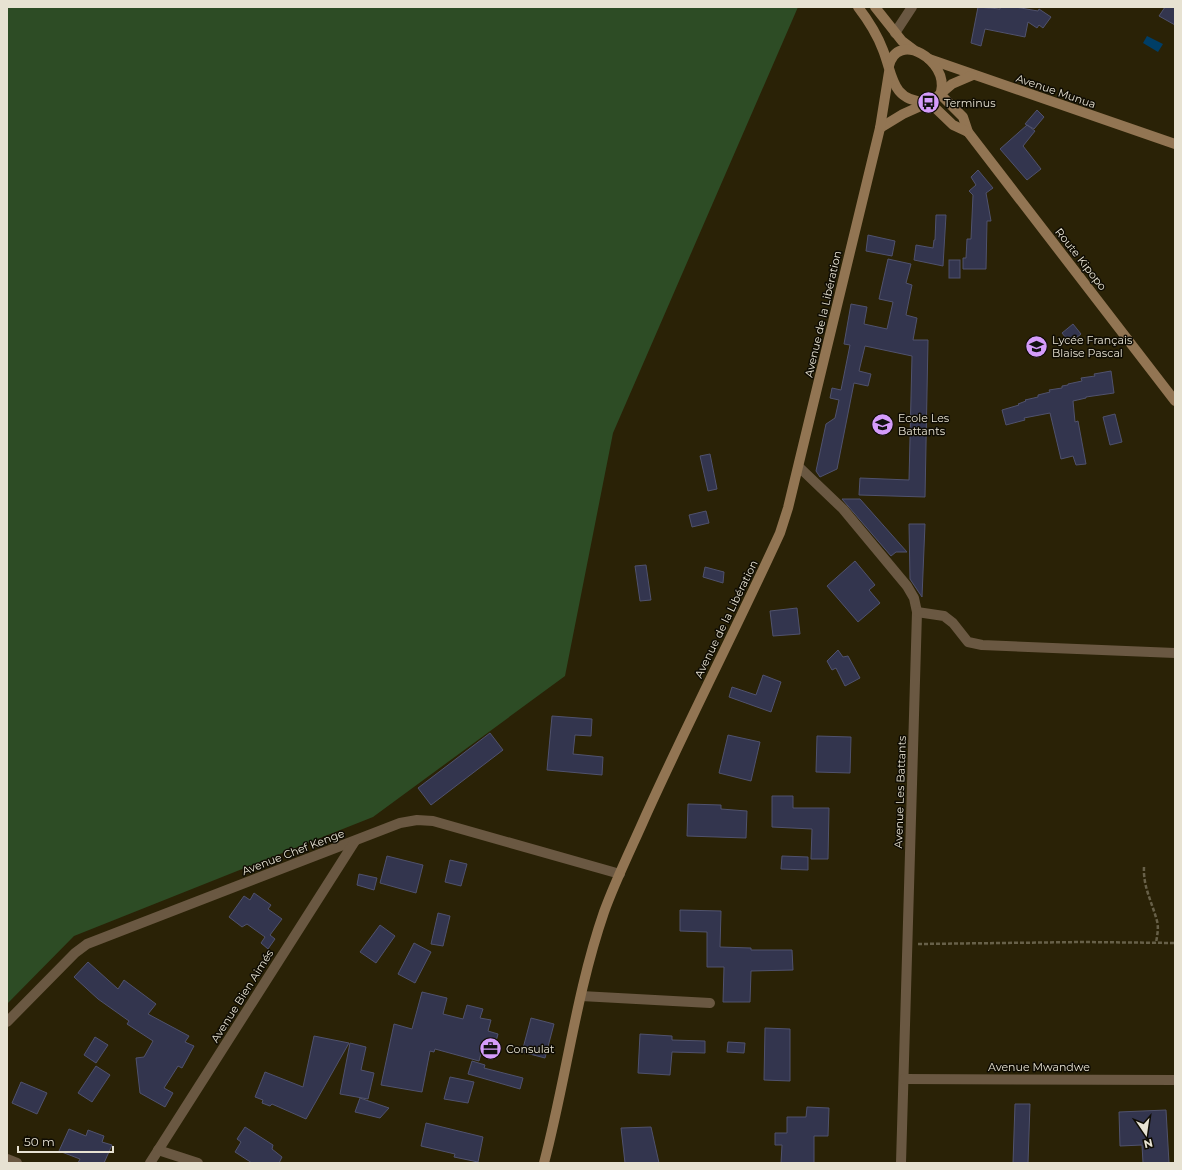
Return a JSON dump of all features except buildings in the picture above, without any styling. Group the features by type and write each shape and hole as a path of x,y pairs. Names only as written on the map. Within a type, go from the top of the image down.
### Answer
{"street":[{"path":"858,7 876,34 894,84 904,96 916,101 928,102"},
{"path":"875,7 895,33 914,50 927,57 940,74 940,93"},
{"path":"895,33 912,7"},
{"path":"889,69 892,58 898,52 914,50"},
{"name":"Avenue Munua","path":"927,57 973,75 1175,144"},
{"name":"Avenue de la Libération","path":"544,1163 593,944 620,874 666,772 780,533 799,467 880,128 889,69"},
{"path":"880,128 903,114 928,102 952,84 973,75"},
{"name":"Route Kipopo","path":"940,93 963,117 968,132 1175,401"},
{"name":"Route Kipopo","path":"928,102 953,125 968,132"},
{"name":"Avenue Les Battants","path":"799,467 843,509 907,586 914,598 917,612 901,1163"},
{"path":"917,612 944,616 953,623 968,642 982,645 1175,653"},
{"name":"Avenue Chef Kenge","path":"7,1022 75,953 87,944 400,823 417,820 433,821 620,874"},
{"name":"Avenue Bien Aimés","path":"150,1163 355,841"},
{"path":"581,996 710,1003"},
{"name":"Avenue Mwandwe","path":"904,1079 1175,1080"},
{"path":"158,1150 198,1163"},
{"path":"7,1159 17,1163"}],"path":[{"path":"1144,867 1144,879 1150,903 1158,923 1156,943"},
{"path":"907,944 1084,942 1175,943"}],"green space":[{"path":"7,7 798,7 613,433 565,676 373,817 74,936 7,1004"}],"water":[{"path":"1147,36 1163,44 1158,52 1143,43"}],"place":[{"name":"Terminus","path":"928,103"},
{"name":"Lycée Français Blaise Pascal","path":"1037,346"},
{"name":"Ecole Les Battants","path":"882,424"},
{"name":"Consulat","path":"491,1049"}]}
